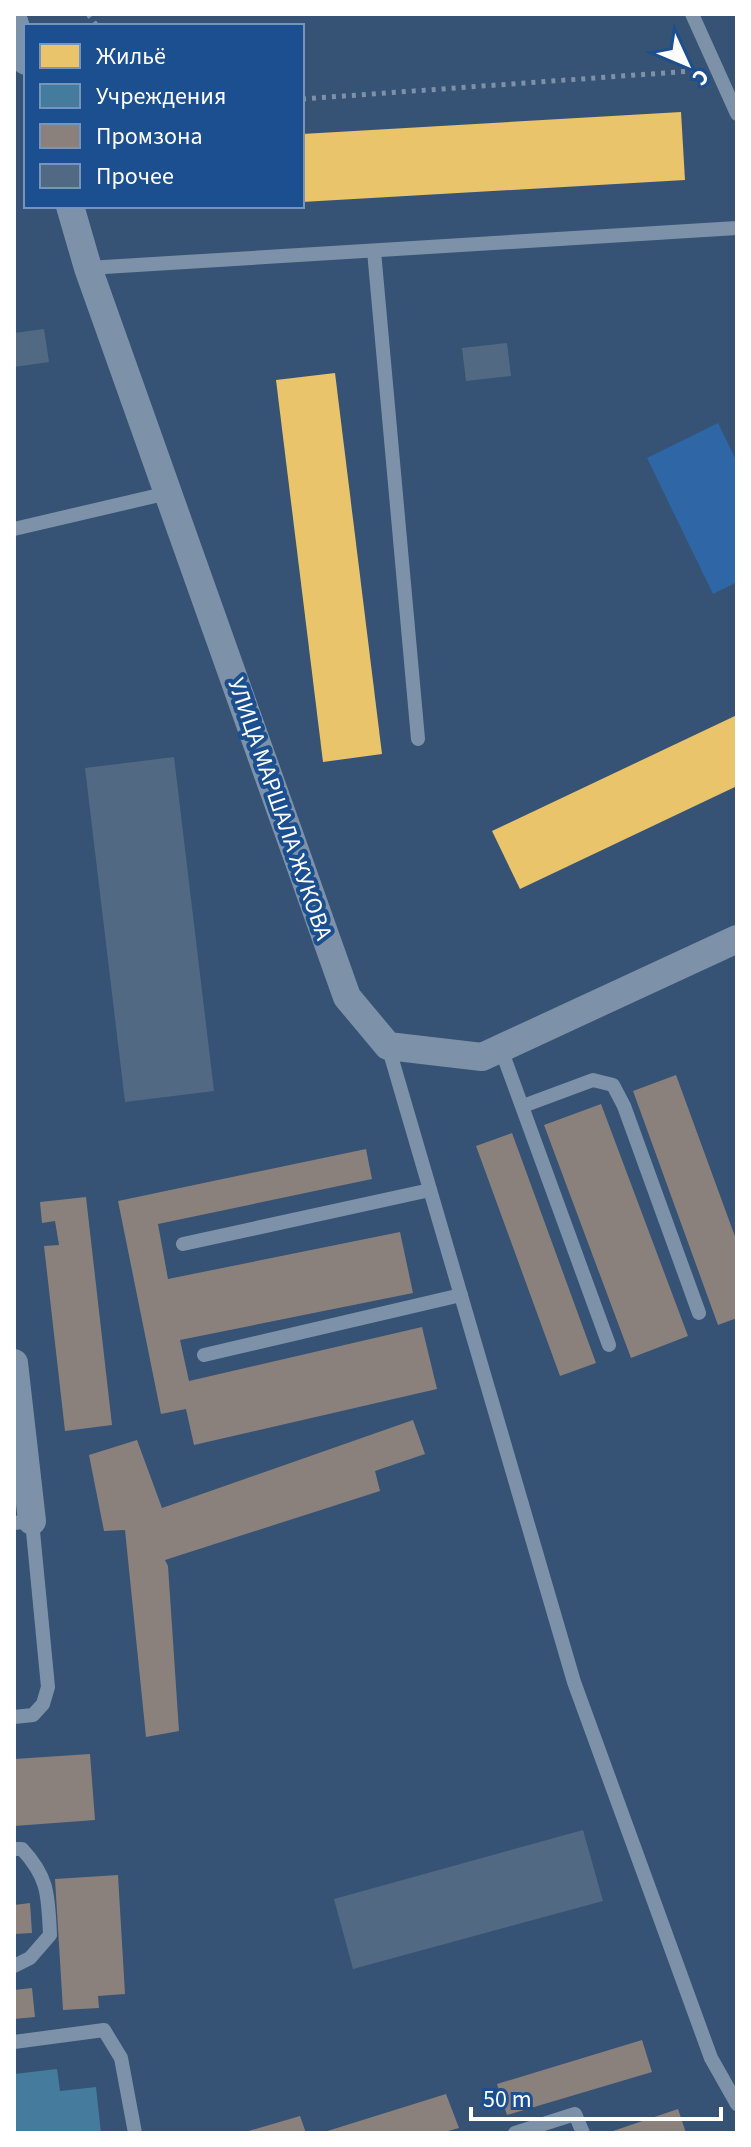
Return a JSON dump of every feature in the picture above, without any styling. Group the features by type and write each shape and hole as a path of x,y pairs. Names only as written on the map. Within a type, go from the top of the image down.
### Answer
{"street":[{"path":"14,21 24,54"},
{"name":"УЛИЦА МАРШАЛА ЖУКОВА","path":"71,208 88,268 347,997 388,1046"},
{"path":"388,1046 482,1057 737,939"},
{"path":"14,1363 23,1522"}],"lane":[{"path":"692,14 737,114"},
{"path":"88,268 737,228"},
{"path":"374,251 418,739"},
{"path":"14,529 168,493"},
{"path":"388,1046 574,1682 711,2058 737,2104"},
{"path":"501,1049 609,1345"},
{"path":"523,1106 593,1080 613,1085 624,1106 699,1313"},
{"path":"183,1244 430,1190"},
{"path":"204,1355 461,1295"},
{"path":"14,1717 33,1715 43,1704 48,1687 23,1522"},
{"path":"14,1849 22,1849 39,1867 48,1899 50,1935 30,1958 14,1966"},
{"path":"14,2042 104,2030 121,2058 135,2133"},
{"path":"515,2133 575,2114 583,2133"}],"path":[{"path":"304,99 717,69"}],"shaded area":[{"path":"718,423 737,462 737,582 713,594 647,458"}],"building: Жильё":[{"path":"681,112 685,180 304,202 304,134"},
{"path":"335,373 382,754 323,762 276,380"},
{"path":"737,715 737,786 520,889 492,831"}],"building: Учреждения":[{"path":"57,2069 60,2091 96,2087 101,2133 14,2133 14,2074"}],"building: Промзона":[{"path":"676,1075 737,1242 737,1318 718,1325 633,1091"},
{"path":"601,1104 688,1336 631,1358 544,1125"},
{"path":"512,1133 596,1363 560,1376 476,1146"},
{"path":"366,1149 372,1179 158,1224 168,1279 400,1232 413,1293 180,1340 189,1381 422,1327 437,1389 194,1445 186,1409 161,1414 118,1201"},
{"path":"86,1197 112,1425 65,1431 44,1246 59,1245 55,1221 42,1223 40,1202"},
{"path":"413,1420 425,1454 375,1471 380,1491 165,1560 168,1566 179,1731 146,1737 125,1530 104,1531 89,1455 137,1440 162,1508"},
{"path":"90,1754 95,1820 14,1826 14,1759"},
{"path":"118,1875 125,1994 98,1996 99,2008 63,2010 55,1879"},
{"path":"30,1903 32,1933 14,1934 14,1905"},
{"path":"32,1988 35,2017 14,2019 14,1990"},
{"path":"642,2040 652,2072 507,2115 497,2084"},
{"path":"446,2094 459,2128 441,2133 321,2133"},
{"path":"678,2109 686,2133 613,2133 613,2131"},
{"path":"300,2116 306,2133 245,2133 245,2132"}],"building: Прочее":[{"path":"44,329 49,362 14,367 14,333"},
{"path":"507,343 511,376 466,381 462,348"},
{"path":"174,757 214,1091 125,1102 85,768"},
{"path":"583,1830 603,1901 353,1969 334,1899"}]}
